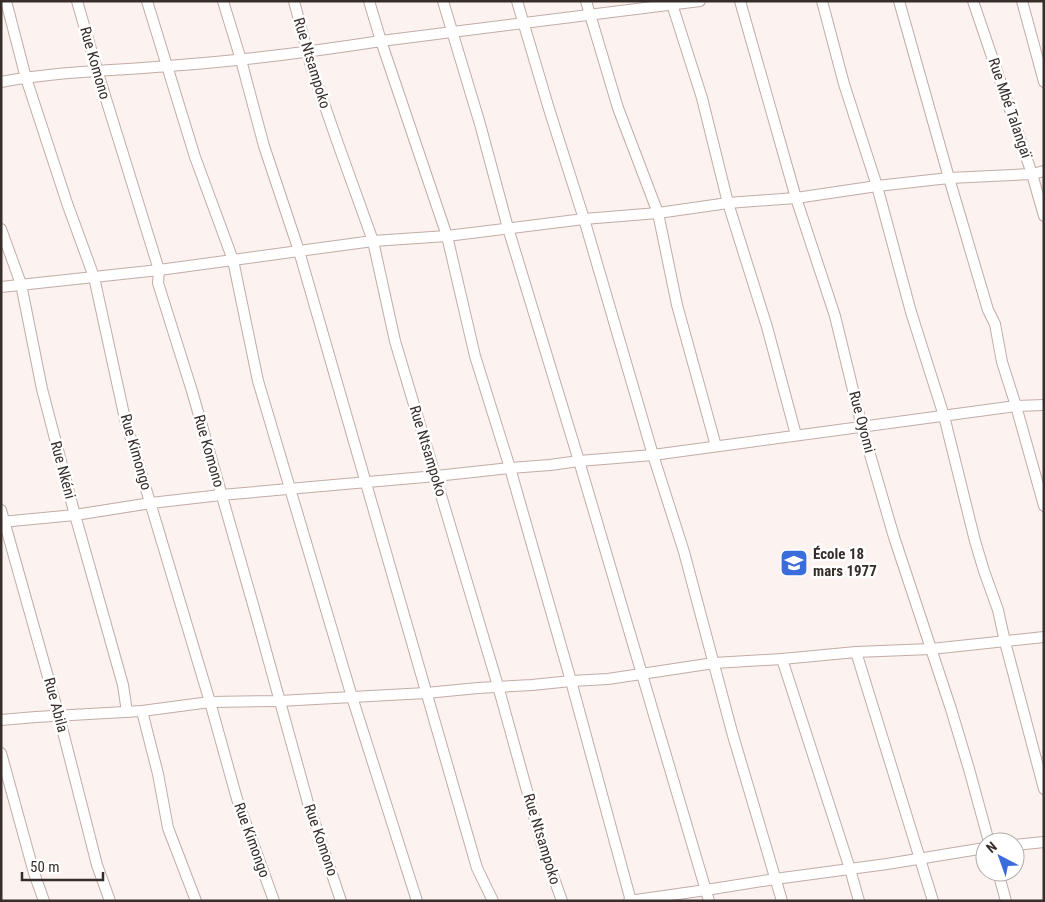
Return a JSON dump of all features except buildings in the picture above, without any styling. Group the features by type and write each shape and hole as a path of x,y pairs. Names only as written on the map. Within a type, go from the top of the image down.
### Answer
{"street":[{"name":"Rue Kimongo","path":"6,1 26,78 94,277 125,419 210,702 237,799 274,901"},
{"name":"Rue Komono","path":"77,1 96,70 159,270 158,283 192,391 308,804 341,901"},
{"path":"148,1 195,157 233,260 258,381 352,697 417,901"},
{"path":"223,1 264,146 299,251 477,868 493,901"},
{"name":"Rue Ntsampoko","path":"294,1 308,52 334,132 373,241 395,341 498,686 542,845 562,901"},
{"path":"369,1 447,236 475,356 510,468 571,681 631,901 975,850"},
{"path":"443,1 480,124 508,228 709,901"},
{"path":"517,1 584,219 653,455 684,552 732,732 782,901"},
{"path":"586,1 618,108 658,213 677,305 716,446"},
{"path":"1,82 96,70 241,60 672,3 700,1"},
{"name":"Rue Oyomi","path":"740,1 796,198 835,316 862,427 894,537 967,760 987,832"},
{"path":"822,1 844,84 877,186 911,312 944,416 975,541 998,610 1004,642 1044,789"},
{"path":"899,1 988,310 995,324 1002,362 1044,506"},
{"name":"Rue Mbé Talangaï","path":"972,1 1032,174 1044,216"},
{"path":"1022,1 1044,82"},
{"path":"672,3 702,98 728,204 767,327 796,435"},
{"path":"1,287 159,270 373,241 447,236 584,219 796,198 949,178 1032,174 1044,171"},
{"name":"Rue Nkéni","path":"1,229 21,284 42,389 123,685 128,712"},
{"path":"3,522 221,495 653,455 1016,406 1044,405"},
{"name":"Rue Abila","path":"1,510 59,716 97,864 110,901"},
{"path":"1,720 142,711 210,702 279,701 426,693 608,679 714,663 856,652 931,649 1044,637"},
{"path":"856,652 933,901"},
{"path":"782,659 850,869 858,901"},
{"path":"142,711 158,774 168,828 196,901"},
{"path":"1,753 34,873 44,901"},
{"path":"1025,844 1044,842"},
{"path":"1001,882 1006,901"}],"place":[{"name":"École 18 mars 1977","path":"794,563"}]}
